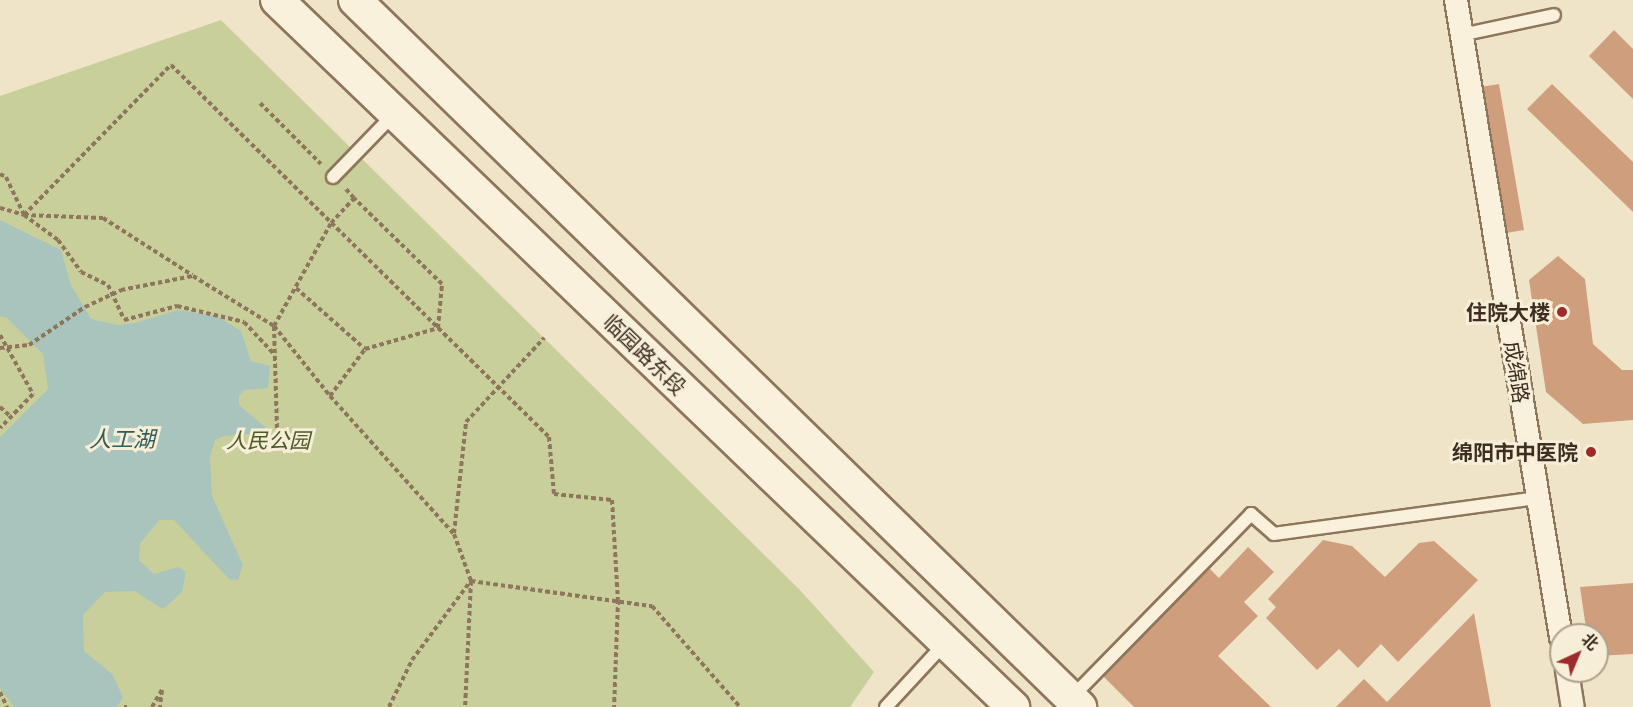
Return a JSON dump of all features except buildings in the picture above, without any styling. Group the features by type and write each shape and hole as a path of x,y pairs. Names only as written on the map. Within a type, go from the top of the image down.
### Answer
{"main road":[{"name":"临园路东段","path":"277,0 1013,707"},
{"path":"355,0 1076,703"}],"street":[{"name":"成绵路","path":"1456,0 1559,623"},
{"path":"1569,683 1573,707"}],"lane":[{"path":"1461,34 1554,15"},
{"path":"333,177 395,113"},
{"path":"1076,703 1251,514 1274,534 1538,498"},
{"path":"886,707 946,642"}],"path":[{"path":"24,215 171,65 549,437 554,494 612,500 618,600 614,707"},
{"path":"260,103 442,284 438,328"},
{"path":"0,174 6,177 24,215 58,240 81,272 108,285 124,320 177,306 244,322 275,355"},
{"path":"277,428 274,326 331,223 354,198"},
{"path":"0,208 24,215 103,218 274,326 330,396 454,534 471,581 465,707"},
{"path":"0,348 29,345 85,307 113,295 193,276"},
{"path":"296,288 365,349"},
{"path":"330,396 365,349 438,328"},
{"path":"0,335 33,394 0,428"},
{"path":"454,534 466,422 543,338"},
{"path":"0,406 11,417"},
{"path":"471,581 652,606 741,707"},
{"path":"389,707 412,660 471,581"},
{"path":"152,707 162,690 160,707"},
{"path":"0,692 7,707"}],"green space":[{"name":"人民公园","path":"221,20 800,590 874,672 850,707 0,707 0,96"}],"water":[{"name":"人工湖","path":"0,220 61,250 71,285 91,319 117,325 135,323 178,310 217,316 241,331 251,361 270,366 268,388 245,390 239,396 239,405 265,427 263,436 257,439 248,434 224,436 215,440 210,456 212,496 243,565 238,580 229,579 174,520 159,520 140,544 139,560 154,574 178,567 186,572 182,592 163,609 134,591 105,592 83,615 84,651 112,674 123,697 117,707 14,707 0,688 0,437 48,389 43,354 7,318 0,316"}],"place":[{"name":"住院大楼","path":"1562,312"},
{"name":"绵阳市中医院","path":"1591,452"}]}
